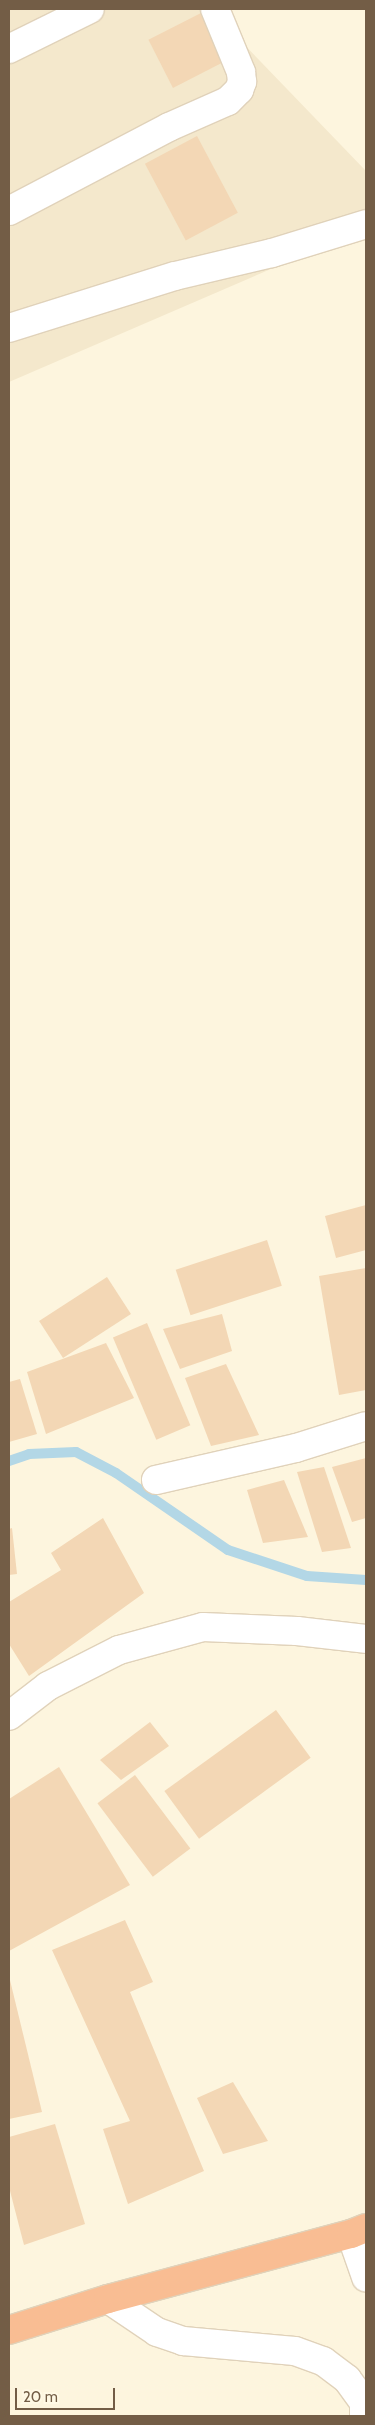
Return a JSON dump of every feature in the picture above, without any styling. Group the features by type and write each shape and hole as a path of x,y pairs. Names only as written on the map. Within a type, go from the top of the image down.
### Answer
{"highway":[{"path":"9,2330 108,2298 359,2231"}],"street":[{"path":"9,49 90,9"},
{"path":"9,210 169,127 228,101 239,90 242,82 240,72 215,9"},
{"path":"9,328 175,276 272,253 366,224"},
{"path":"156,1480 296,1448 366,1426"},
{"path":"9,1716 48,1686 118,1650 203,1627 297,1631 366,1639"},
{"path":"359,2231 366,2277"},
{"path":"108,2298 157,2332 183,2341 294,2351 324,2360 348,2379 364,2402 364,2416"}],"shaded area":[{"path":"9,9 210,9 366,171 366,228 9,382"}],"building":[{"path":"201,13 226,61 173,88 148,40"},
{"path":"197,136 238,213 186,241 145,164"},
{"path":"366,1205 366,1250 336,1258 325,1216"},
{"path":"267,1240 282,1286 191,1315 176,1270"},
{"path":"366,1268 366,1390 339,1395 319,1276"},
{"path":"107,1277 131,1314 63,1358 39,1321"},
{"path":"222,1314 232,1351 180,1369 163,1329"},
{"path":"147,1323 190,1425 156,1440 113,1337"},
{"path":"106,1343 134,1398 46,1434 27,1372"},
{"path":"226,1364 259,1435 211,1446 185,1378"},
{"path":"20,1379 37,1434 9,1442 9,1382"},
{"path":"366,1458 366,1518 352,1522 332,1467"},
{"path":"324,1467 351,1548 322,1552 297,1472"},
{"path":"284,1480 308,1537 263,1543 247,1490"},
{"path":"103,1518 144,1593 29,1676 9,1644 9,1602 61,1570 51,1553"},
{"path":"12,1528 17,1574 9,1575 9,1529"},
{"path":"276,1710 311,1758 199,1839 164,1791"},
{"path":"150,1722 169,1746 121,1780 100,1760"},
{"path":"59,1767 130,1885 9,1951 9,1799"},
{"path":"135,1775 190,1848 153,1877 97,1803"},
{"path":"125,1920 153,1982 130,1992 204,2171 128,2204 103,2129 130,2121 52,1950"},
{"path":"9,1976 42,2112 9,2119"},
{"path":"233,2082 268,2141 223,2154 197,2098"},
{"path":"55,2124 85,2224 24,2245 9,2187 9,2137"}],"waterway":[{"path":"9,1461 29,1454 76,1452 116,1473 228,1550 307,1576 366,1580"}]}
